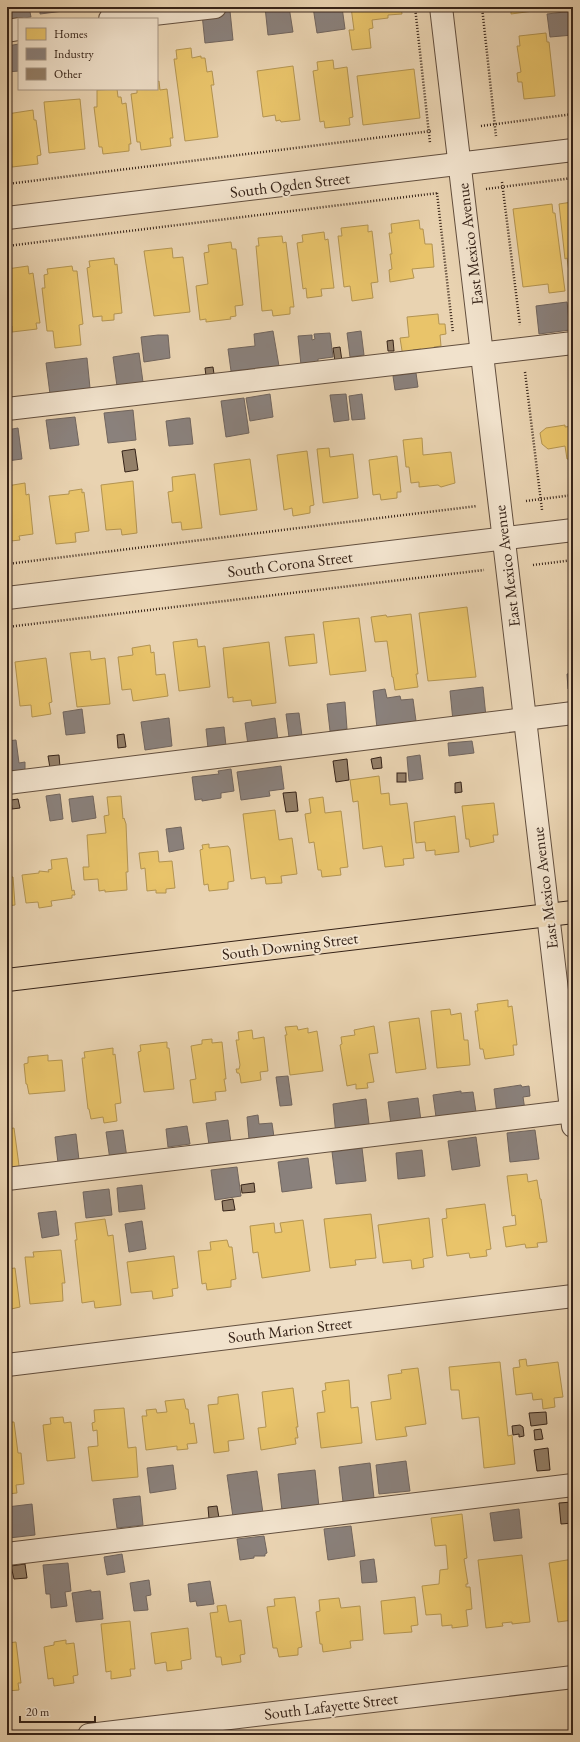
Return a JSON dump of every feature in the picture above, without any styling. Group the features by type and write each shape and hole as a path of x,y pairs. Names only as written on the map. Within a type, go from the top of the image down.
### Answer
{"main road":[{"name":"South Downing Street","path":"7,980 573,912"}],"street":[{"path":"119,18 215,7"},
{"name":"East Mexico Avenue","path":"442,7 572,1116"},
{"path":"7,31 18,30"},
{"name":"South Ogden Street","path":"7,218 573,150"},
{"path":"7,410 483,355 573,343"},
{"name":"South Corona Street","path":"7,598 573,530"},
{"path":"7,783 573,713"},
{"path":"7,1179 572,1116"},
{"name":"South Marion Street","path":"7,1365 573,1296"},
{"path":"7,1554 573,1485"},
{"name":"South Lafayette Street","path":"88,1735 573,1677"}],"path":[{"path":"414,7 430,145"},
{"path":"482,7 497,140"},
{"path":"481,126 573,114"},
{"path":"7,184 436,130"},
{"path":"485,189 573,178"},
{"path":"7,246 444,192"},
{"path":"526,501 573,495"},
{"path":"7,564 481,506"},
{"path":"533,565 573,560"},
{"path":"7,627 486,570"}],"building: Homes":[{"path":"351,7 401,7 402,14 388,15 388,18 372,20 373,28 369,29 371,48 352,50 349,30 354,30"},
{"path":"511,7 548,7 548,9 511,14"},
{"path":"546,33 547,42 549,42 555,96 524,99 522,82 518,82 517,73 521,72 517,46 520,46 519,36"},
{"path":"191,48 192,58 201,56 201,58 205,58 207,72 212,71 214,85 211,85 218,137 185,141 174,59 177,59 176,50"},
{"path":"333,60 334,69 347,67 353,117 349,118 350,125 325,128 324,121 320,122 313,71 318,70 317,62"},
{"path":"293,66 300,120 281,122 280,120 276,121 275,115 263,117 257,71"},
{"path":"414,69 420,118 363,125 357,76"},
{"path":"158,82 160,90 167,89 173,138 170,138 171,146 141,150 140,142 137,142 131,94 137,93 137,90 158,90"},
{"path":"97,90 117,90 118,97 121,97 122,104 126,103 131,144 129,144 129,151 103,154 102,147 99,147 94,107 97,107"},
{"path":"80,99 85,149 49,153 44,102"},
{"path":"33,110 34,120 36,120 41,155 37,156 38,164 12,167 11,160 7,160 7,114"},
{"path":"571,201 573,201 573,271 569,272 567,258 565,259 559,204 572,202"},
{"path":"552,204 553,213 555,213 565,291 549,293 548,284 523,287 513,209"},
{"path":"419,220 420,229 423,229 425,244 432,244 434,267 412,269 414,278 390,282 389,270 392,269 390,254 392,254 389,233 392,233 391,224"},
{"path":"368,225 368,232 372,231 378,282 371,283 373,298 352,301 350,286 344,287 338,236 342,236 341,228"},
{"path":"324,232 325,240 328,239 334,288 321,289 322,296 307,298 306,288 303,289 297,243 303,242 302,235"},
{"path":"282,236 283,243 286,242 294,307 290,307 290,314 273,316 272,310 262,311 256,246 259,246 258,238"},
{"path":"231,242 232,249 236,249 243,305 235,306 236,316 230,317 231,319 206,322 206,319 200,320 196,286 208,284 204,253 209,252 208,245"},
{"path":"172,248 173,258 183,257 190,312 154,316 144,251"},
{"path":"114,258 115,265 117,264 122,313 114,314 114,320 102,321 102,316 93,317 87,268 90,267 89,261"},
{"path":"28,266 29,274 33,273 40,323 36,323 37,329 12,332 12,326 7,327 7,269"},
{"path":"72,266 73,271 77,271 83,324 79,325 81,345 55,348 53,331 47,331 42,288 45,288 44,275 48,274 47,269"},
{"path":"438,314 439,324 445,324 446,334 440,335 441,346 434,347 435,353 421,355 421,349 413,350 414,355 403,357 400,338 409,337 407,317"},
{"path":"565,425 565,427 573,426 573,465 571,465 571,459 567,459 565,446 548,449 542,444 540,433 546,428"},
{"path":"422,438 423,455 451,452 455,483 441,487 438,485 419,487 419,482 411,483 409,467 406,467 403,440"},
{"path":"329,448 330,457 353,454 358,498 323,503 317,449"},
{"path":"307,451 314,505 310,506 310,513 293,516 292,508 284,510 277,455"},
{"path":"397,456 401,492 397,492 397,498 381,500 380,494 373,495 369,460"},
{"path":"250,459 257,510 220,515 214,464"},
{"path":"195,474 202,528 182,530 181,522 172,523 168,492 173,491 172,477"},
{"path":"133,481 137,533 122,535 121,529 106,530 101,485"},
{"path":"25,483 26,495 29,494 33,534 19,536 20,540 11,541 12,543 7,544 7,486"},
{"path":"82,489 82,493 84,492 89,531 75,533 76,542 56,544 49,496 69,494 69,491"},
{"path":"467,607 476,677 428,681 419,613"},
{"path":"411,614 418,674 416,674 418,687 395,690 387,641 375,642 371,617"},
{"path":"359,618 366,671 330,675 323,622"},
{"path":"314,634 317,663 289,666 285,637"},
{"path":"197,639 198,647 205,646 210,687 179,691 173,642"},
{"path":"269,642 276,703 252,706 251,700 233,702 233,697 228,698 223,648"},
{"path":"150,645 151,653 154,652 156,675 165,674 168,696 133,701 131,689 122,690 118,657 133,655 132,648"},
{"path":"90,651 91,660 105,658 110,704 77,707 70,653"},
{"path":"46,658 52,702 49,703 51,714 32,717 31,705 20,706 15,662"},
{"path":"379,776 381,794 389,793 390,805 407,803 414,858 403,859 404,865 385,867 382,846 363,849 358,801 353,802 350,780"},
{"path":"121,796 123,819 124,818 126,824 128,872 126,872 127,890 105,892 105,890 99,891 98,879 84,880 83,867 89,867 87,835 106,833 104,816 109,815 107,797"},
{"path":"323,797 325,813 341,811 348,867 340,868 341,875 322,877 321,870 318,870 314,842 309,843 305,814 311,813 309,799"},
{"path":"494,803 498,835 493,835 494,842 470,847 469,839 466,839 462,806"},
{"path":"275,810 279,840 292,838 297,874 281,876 282,883 266,884 265,877 251,879 243,814"},
{"path":"455,816 459,852 435,855 435,850 426,851 425,842 416,843 414,822"},
{"path":"209,844 209,848 228,846 230,849 234,881 228,882 228,889 209,891 208,884 204,885 200,850 203,849 202,845"},
{"path":"158,851 159,862 172,861 175,888 166,889 166,893 156,893 156,890 147,891 145,868 141,869 139,853"},
{"path":"67,858 72,891 74,890 75,895 72,895 72,898 51,901 52,906 39,908 38,902 26,903 22,875 39,873 39,871 49,872 48,870 52,869 51,860"},
{"path":"7,877 13,877 15,905 7,906"},
{"path":"508,1000 508,1007 512,1006 517,1045 513,1045 514,1055 485,1059 483,1049 480,1049 475,1011 478,1011 477,1004"},
{"path":"450,1009 451,1015 461,1013 464,1040 468,1040 470,1065 437,1068 431,1011"},
{"path":"419,1018 426,1069 396,1073 389,1022"},
{"path":"297,1026 298,1030 308,1028 308,1033 317,1031 323,1071 290,1075 285,1027"},
{"path":"374,1026 378,1053 369,1054 374,1082 367,1083 368,1088 356,1089 356,1084 347,1086 340,1045 342,1044 341,1037 355,1035 354,1030"},
{"path":"252,1030 253,1039 264,1037 268,1071 260,1072 261,1080 241,1083 239,1073 237,1073 236,1069 239,1069 240,1065 236,1040 239,1040 238,1032"},
{"path":"212,1039 212,1043 222,1042 226,1091 215,1092 216,1100 193,1103 190,1080 196,1079 191,1046 202,1044 202,1040"},
{"path":"167,1042 174,1089 144,1092 138,1052 141,1051 140,1045"},
{"path":"113,1048 121,1103 115,1104 117,1121 104,1123 103,1117 91,1119 88,1109 82,1058 85,1058 84,1052"},
{"path":"48,1055 48,1061 62,1060 65,1091 29,1094 26,1084 24,1064 28,1063 28,1057"},
{"path":"14,1128 20,1173 7,1175 7,1129"},
{"path":"527,1174 528,1182 537,1180 547,1242 537,1243 538,1247 526,1248 525,1244 506,1247 503,1227 516,1225 515,1215 512,1216 507,1176"},
{"path":"485,1204 491,1249 486,1250 487,1256 470,1258 469,1253 447,1256 442,1219 447,1218 446,1209"},
{"path":"371,1214 376,1258 355,1260 356,1265 330,1268 324,1219"},
{"path":"429,1218 433,1257 423,1259 424,1267 412,1269 411,1260 383,1263 378,1225"},
{"path":"105,1219 108,1236 113,1235 121,1305 95,1308 94,1301 82,1303 75,1240 77,1240 75,1223"},
{"path":"303,1220 310,1271 262,1278 258,1252 253,1253 250,1226 274,1223 275,1233 282,1232 280,1223"},
{"path":"227,1240 229,1247 232,1247 236,1279 231,1280 231,1287 207,1290 206,1283 202,1284 198,1251 211,1250 210,1242"},
{"path":"61,1250 65,1283 62,1283 63,1301 30,1304 25,1257 34,1257 33,1252"},
{"path":"174,1256 178,1288 172,1289 173,1296 153,1299 152,1291 131,1293 127,1262"},
{"path":"15,1268 20,1307 7,1310 7,1269"},
{"path":"526,1359 527,1366 558,1362 563,1397 554,1398 555,1407 543,1409 542,1399 533,1400 532,1393 516,1395 513,1368 520,1367 519,1360"},
{"path":"500,1362 508,1436 512,1435 515,1464 484,1468 479,1417 462,1419 459,1390 451,1390 449,1367"},
{"path":"418,1368 426,1424 405,1427 407,1436 376,1440 371,1402 391,1399 388,1375 402,1373 401,1370"},
{"path":"349,1380 351,1408 358,1407 362,1443 321,1448 317,1413 325,1412 322,1391 326,1390 325,1383"},
{"path":"293,1388 298,1427 296,1427 298,1438 295,1438 296,1444 261,1450 258,1428 266,1427 262,1392"},
{"path":"238,1394 244,1439 228,1441 229,1451 214,1453 208,1405 218,1404 218,1397"},
{"path":"184,1399 186,1409 188,1409 190,1424 194,1423 197,1443 187,1444 188,1449 177,1450 177,1446 146,1450 142,1416 147,1416 146,1410 156,1409 157,1413 167,1412 165,1401"},
{"path":"124,1408 128,1448 136,1447 138,1477 92,1481 88,1447 98,1446 97,1430 93,1431 92,1423 95,1422 94,1410"},
{"path":"63,1417 64,1423 71,1422 75,1458 47,1461 43,1425 51,1424 50,1418"},
{"path":"7,1422 14,1422 18,1453 21,1453 24,1484 16,1485 17,1493 7,1494"},
{"path":"462,1514 467,1558 464,1559 468,1584 466,1584 466,1587 470,1587 472,1609 466,1610 468,1626 452,1628 452,1625 442,1626 441,1614 426,1615 422,1586 439,1584 440,1570 448,1569 446,1545 435,1546 431,1518"},
{"path":"522,1555 530,1622 512,1624 512,1622 502,1623 503,1626 486,1628 478,1560"},
{"path":"573,1559 573,1620 558,1622 549,1563"},
{"path":"295,1597 302,1647 298,1648 298,1655 279,1657 277,1648 273,1648 267,1607 275,1606 274,1599"},
{"path":"415,1597 418,1625 411,1626 412,1632 384,1634 381,1601"},
{"path":"339,1598 341,1608 360,1606 363,1640 350,1641 351,1648 323,1652 322,1644 320,1644 316,1612 320,1611 319,1600"},
{"path":"226,1605 229,1622 241,1620 245,1654 240,1655 241,1662 222,1665 221,1657 216,1657 210,1613 218,1612 217,1606"},
{"path":"130,1621 135,1669 130,1669 131,1676 111,1679 111,1671 106,1672 101,1624"},
{"path":"188,1628 191,1659 181,1661 182,1669 167,1671 166,1662 155,1664 151,1633"},
{"path":"66,1640 66,1644 74,1643 78,1675 73,1676 74,1683 54,1686 53,1678 48,1679 44,1647 54,1645 54,1642"},
{"path":"16,1642 21,1683 18,1683 19,1690 7,1691 7,1643"}],"building: Industry":[{"path":"7,7 29,7 31,17 7,20"},
{"path":"40,7 70,7 71,10 40,14"},
{"path":"265,7 289,7 293,32 268,35"},
{"path":"313,7 342,7 345,29 317,33"},
{"path":"230,11 233,40 205,43 202,14"},
{"path":"573,11 573,35 550,37 547,14"},
{"path":"18,44 18,71 7,72 7,46"},
{"path":"567,302 570,330 539,334 536,306"},
{"path":"273,331 279,366 231,371 228,349 255,346 254,334"},
{"path":"361,331 364,355 350,357 347,333"},
{"path":"330,333 333,357 318,359 318,363 301,365 298,336 312,335 312,340 315,339 314,334"},
{"path":"168,335 170,358 144,362 141,337"},
{"path":"139,353 143,382 117,386 113,357"},
{"path":"87,358 90,388 50,394 46,363"},
{"path":"416,373 418,387 395,390 393,376"},
{"path":"270,394 273,417 250,421 246,398"},
{"path":"346,394 349,420 334,422 330,395"},
{"path":"362,394 365,419 352,420 349,396"},
{"path":"244,398 249,433 226,437 221,401"},
{"path":"133,410 136,440 108,443 104,413"},
{"path":"75,417 79,445 50,449 46,420"},
{"path":"190,418 193,444 169,446 166,421"},
{"path":"18,428 22,459 7,461 7,430"},
{"path":"573,673 573,689 568,689 567,674"},
{"path":"483,687 486,717 453,721 450,691"},
{"path":"385,689 387,698 400,696 401,700 413,699 416,721 402,723 402,725 377,728 373,691"},
{"path":"345,702 347,729 330,731 327,704"},
{"path":"82,709 85,733 66,735 63,712"},
{"path":"299,713 302,736 289,737 286,714"},
{"path":"169,718 172,746 145,750 141,722"},
{"path":"275,718 278,741 248,745 245,723"},
{"path":"224,727 226,746 208,748 206,729"},
{"path":"16,740 19,763 25,762 25,770 7,773 7,741"},
{"path":"472,741 474,753 449,756 448,743"},
{"path":"420,755 423,779 409,781 407,757"},
{"path":"281,766 284,789 269,791 270,796 241,800 237,772"},
{"path":"231,769 234,791 221,793 221,798 202,801 202,799 195,800 192,777 219,774 218,771"},
{"path":"60,794 63,819 50,821 46,796"},
{"path":"93,796 96,818 72,822 69,799"},
{"path":"181,827 184,849 169,852 166,829"},
{"path":"288,1076 292,1105 280,1106 276,1077"},
{"path":"521,1085 522,1087 529,1086 530,1096 523,1097 525,1110 497,1114 494,1089"},
{"path":"461,1091 461,1093 473,1092 476,1112 436,1117 433,1095"},
{"path":"418,1098 421,1121 391,1125 388,1102"},
{"path":"366,1099 370,1132 336,1136 333,1104"},
{"path":"258,1115 259,1124 272,1123 274,1137 249,1139 247,1117"},
{"path":"228,1120 231,1143 209,1145 206,1123"},
{"path":"187,1126 190,1144 168,1147 166,1129"},
{"path":"123,1130 127,1158 110,1160 106,1132"},
{"path":"535,1130 539,1159 510,1162 507,1133"},
{"path":"76,1134 79,1160 58,1163 55,1137"},
{"path":"476,1137 480,1166 452,1170 448,1141"},
{"path":"362,1148 366,1181 336,1184 332,1152"},
{"path":"422,1150 425,1176 398,1179 396,1153"},
{"path":"308,1158 312,1188 282,1192 278,1162"},
{"path":"237,1167 241,1196 215,1200 211,1170"},
{"path":"142,1185 145,1209 119,1212 117,1188"},
{"path":"109,1189 112,1215 86,1218 83,1192"},
{"path":"56,1211 59,1235 42,1238 38,1213"},
{"path":"142,1221 146,1249 129,1252 125,1224"},
{"path":"406,1461 410,1491 379,1494 376,1465"},
{"path":"370,1463 374,1498 343,1502 339,1467"},
{"path":"173,1465 176,1489 150,1493 147,1468"},
{"path":"315,1470 319,1507 282,1511 278,1474"},
{"path":"257,1471 263,1513 233,1517 227,1475"},
{"path":"140,1496 143,1525 117,1528 113,1499"},
{"path":"32,1504 35,1535 9,1538 7,1507"},
{"path":"519,1509 522,1538 494,1541 490,1513"},
{"path":"351,1526 355,1556 328,1560 324,1529"},
{"path":"264,1536 267,1553 265,1556 254,1556 254,1558 240,1560 237,1539"},
{"path":"122,1554 125,1572 107,1575 104,1557"},
{"path":"374,1559 377,1582 362,1583 360,1561"},
{"path":"68,1563 71,1591 65,1592 67,1606 51,1608 50,1594 46,1594 43,1565"},
{"path":"149,1580 151,1595 146,1596 148,1610 134,1611 130,1583"},
{"path":"210,1581 214,1604 197,1606 196,1601 190,1602 188,1584"},
{"path":"91,1590 91,1592 100,1591 103,1619 76,1622 72,1593"}],"building: Other":[{"path":"393,340 394,351 388,351 387,341"},
{"path":"340,347 342,361 335,362 333,348"},
{"path":"213,367 214,374 206,376 205,368"},
{"path":"135,449 138,470 125,472 122,451"},
{"path":"124,734 126,747 118,748 117,735"},
{"path":"59,755 60,767 50,768 48,756"},
{"path":"381,757 382,768 373,769 371,759"},
{"path":"347,759 349,780 336,782 333,761"},
{"path":"397,773 406,773 406,782 397,782"},
{"path":"461,782 462,792 455,793 455,783"},
{"path":"296,792 298,811 286,812 283,793"},
{"path":"18,799 20,808 12,809 11,800"},
{"path":"254,1183 255,1192 242,1193 241,1185"},
{"path":"233,1199 235,1210 223,1211 222,1201"},
{"path":"546,1412 547,1424 531,1426 529,1413"},
{"path":"520,1425 523,1427 524,1436 519,1437 519,1434 513,1435 512,1426"},
{"path":"541,1429 543,1439 535,1440 534,1430"},
{"path":"548,1448 550,1470 537,1471 534,1450"},
{"path":"572,1502 573,1523 561,1524 559,1503"},
{"path":"217,1506 219,1518 209,1519 208,1507"},
{"path":"25,1564 27,1578 14,1579 11,1566"}]}
